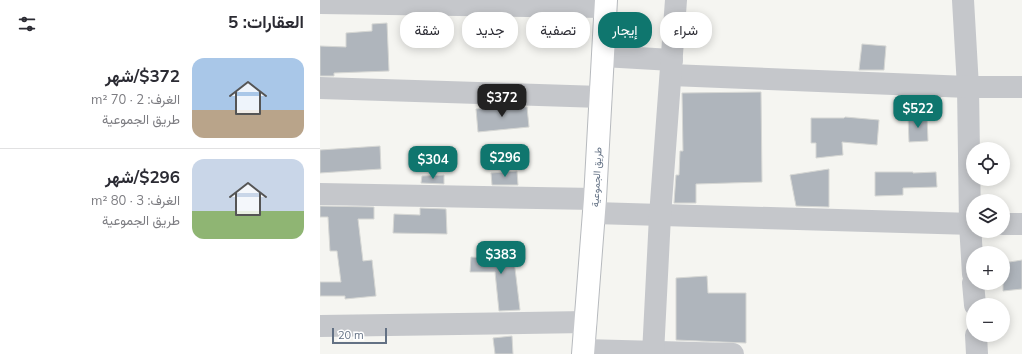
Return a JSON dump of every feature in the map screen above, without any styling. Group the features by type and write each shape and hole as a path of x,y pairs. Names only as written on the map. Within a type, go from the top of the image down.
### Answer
{"main road":[{"name":"طريق الجموعية","path":"583,352 595,206 606,4"}],"street":[{"path":"653,353 660,216 676,0"},
{"path":"963,0 968,87 971,194"},
{"path":"320,3 606,4"},
{"path":"603,56 671,68 968,87 1022,87"},
{"path":"320,88 600,97"},
{"path":"320,194 595,206 660,216 966,224"},
{"path":"1010,224 1022,224"},
{"path":"320,326 586,322"},
{"path":"976,342 977,354"},
{"path":"583,352 733,354"}],"building":[{"path":"387,23 389,71 334,73 334,76 320,76 320,46 346,47 346,33 372,31 372,24"},
{"path":"862,44 886,46 884,70 859,70"},
{"path":"761,92 762,182 696,184 696,203 674,203 676,175 679,175 680,151 683,151 682,93"},
{"path":"499,106 527,107 529,127 478,132 476,109"},
{"path":"927,116 928,141 909,142 908,117"},
{"path":"845,117 879,120 877,145 842,142 843,155 816,158 816,143 811,143 811,118"},
{"path":"380,146 381,169 320,173 320,150"},
{"path":"829,169 829,207 796,206 790,175"},
{"path":"517,171 518,185 492,185 491,173"},
{"path":"875,172 936,172 937,187 903,188 903,195 875,196"},
{"path":"444,175 444,184 421,183 422,176"},
{"path":"320,206 374,207 374,219 358,219 363,261 372,260 376,296 345,299 345,296 320,296 320,282 341,282 337,251 330,251 328,217 320,217"},
{"path":"420,208 446,209 447,234 393,233 394,214 420,215"},
{"path":"515,246 514,260 520,310 499,311 495,272 470,272 471,257 487,258 487,250"},
{"path":"1022,260 1022,289 1003,291 1010,290 1010,262"},
{"path":"707,276 708,293 746,293 746,343 676,340 676,278"},
{"path":"512,336 513,354 495,354 493,338"}]}
